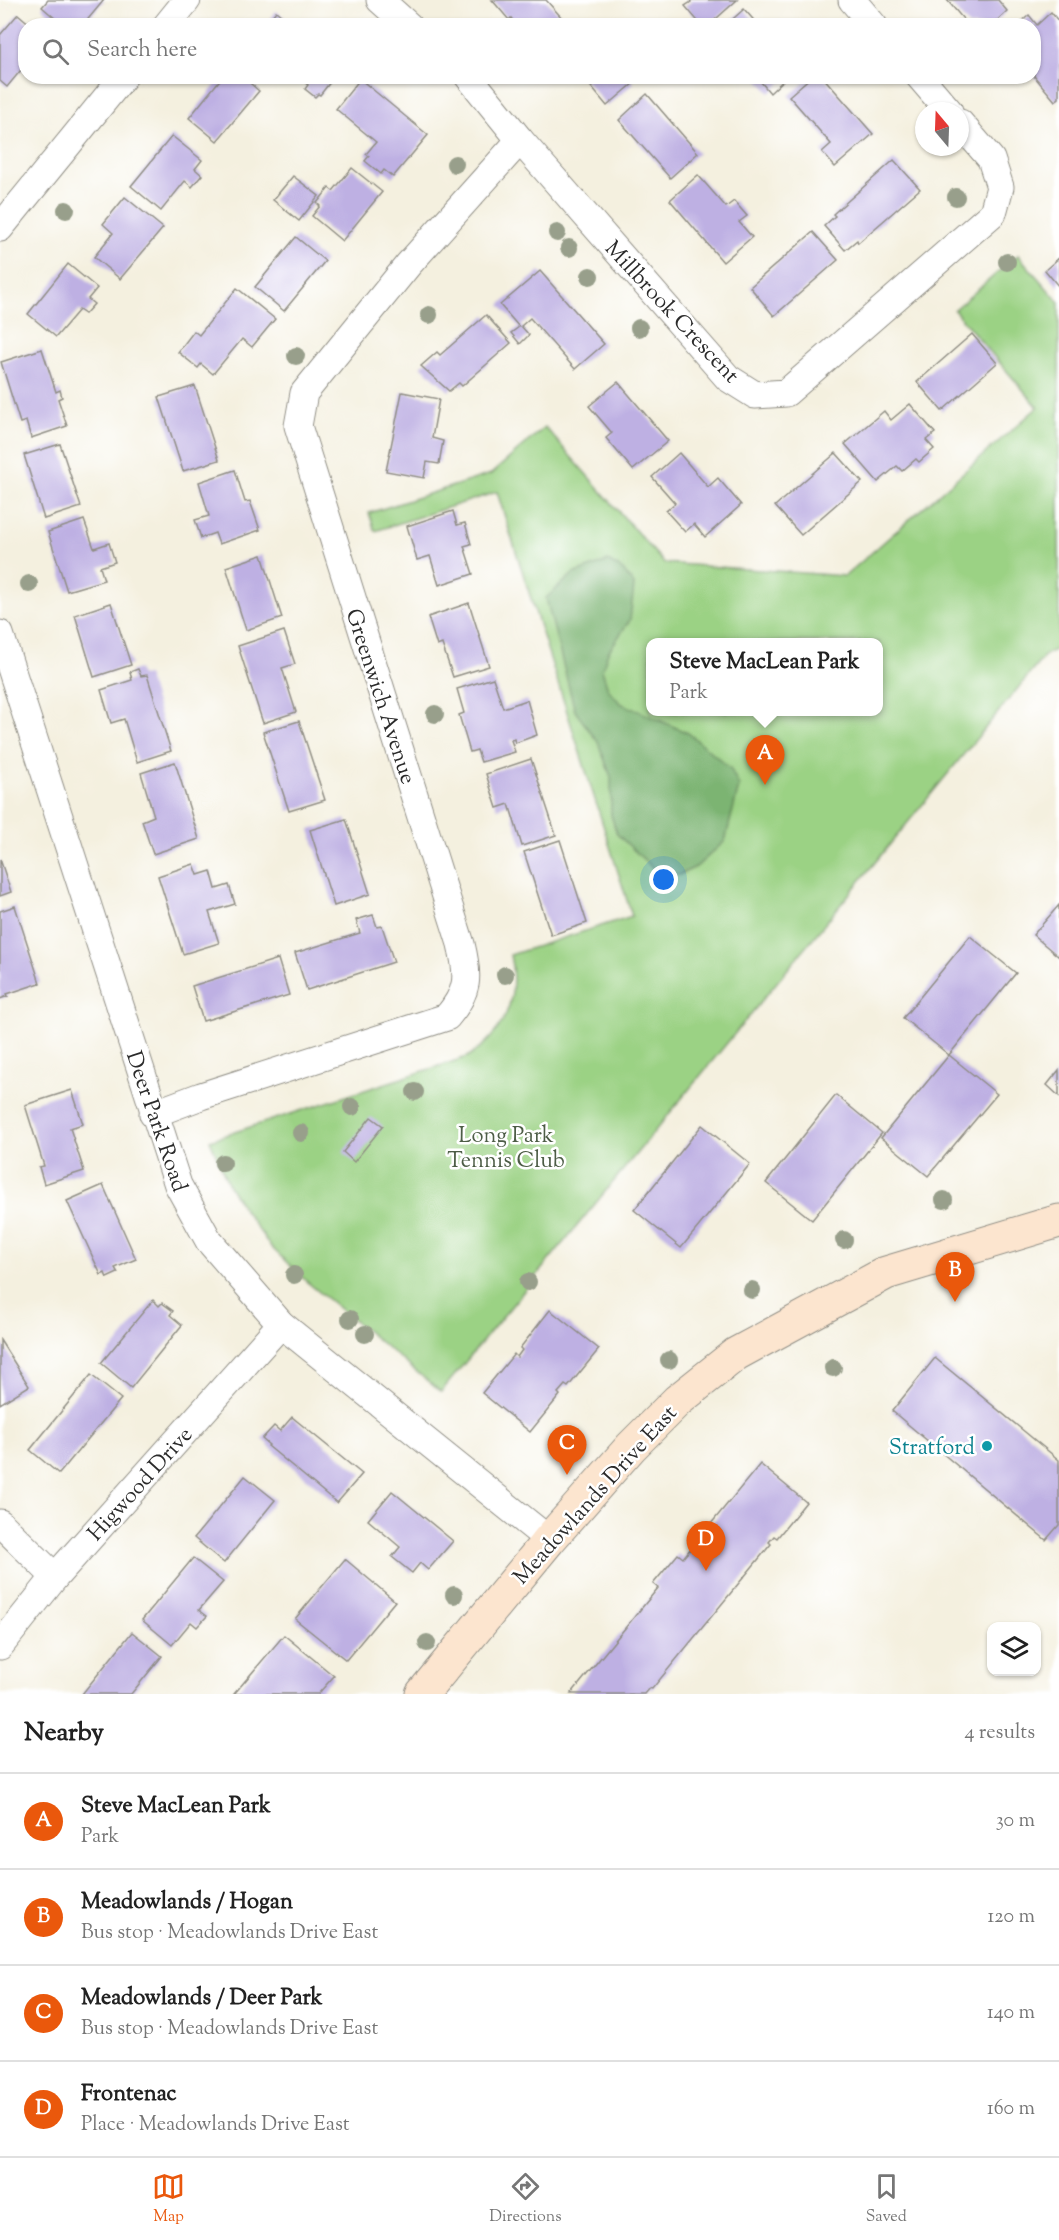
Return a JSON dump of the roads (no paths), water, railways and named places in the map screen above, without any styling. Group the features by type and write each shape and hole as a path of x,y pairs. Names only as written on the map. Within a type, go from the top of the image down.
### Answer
{"main road":[{"name":"Meadowlands Drive East","path":"422,1694 549,1540 631,1447 677,1401 750,1345 886,1273 1059,1221"}],"street":[{"path":"172,18 187,0"},
{"path":"380,0 400,18"},
{"path":"852,0 867,18"},
{"path":"0,228 117,84"},
{"name":"Millbrook Crescent","path":"474,84 520,140 728,378 755,395 786,393 993,213 1000,187 991,159 969,133"},
{"path":"926,84 941,102"},
{"name":"Greenwich Avenue","path":"153,1114 201,1096 447,1017 459,1003 467,986 466,966 461,944 298,426 304,393 408,265 520,140"},
{"name":"Deer Park Road","path":"0,634 177,1185 209,1241 281,1324 549,1540"},
{"name":"Higwood Drive","path":"0,1646 55,1577 281,1324"},
{"path":"0,1523 55,1577"}],"place":[{"name":"Steve MacLean Park","path":"765,785"},
{"name":"Meadowlands / Hogan","path":"955,1302"},
{"name":"Stratford","path":"987,1446"},
{"name":"Meadowlands / Deer Park","path":"567,1475"},
{"name":"Frontenac","path":"706,1571"}],"park label":[{"name":"Long Park Tennis Club","path":"506,1146"}]}
